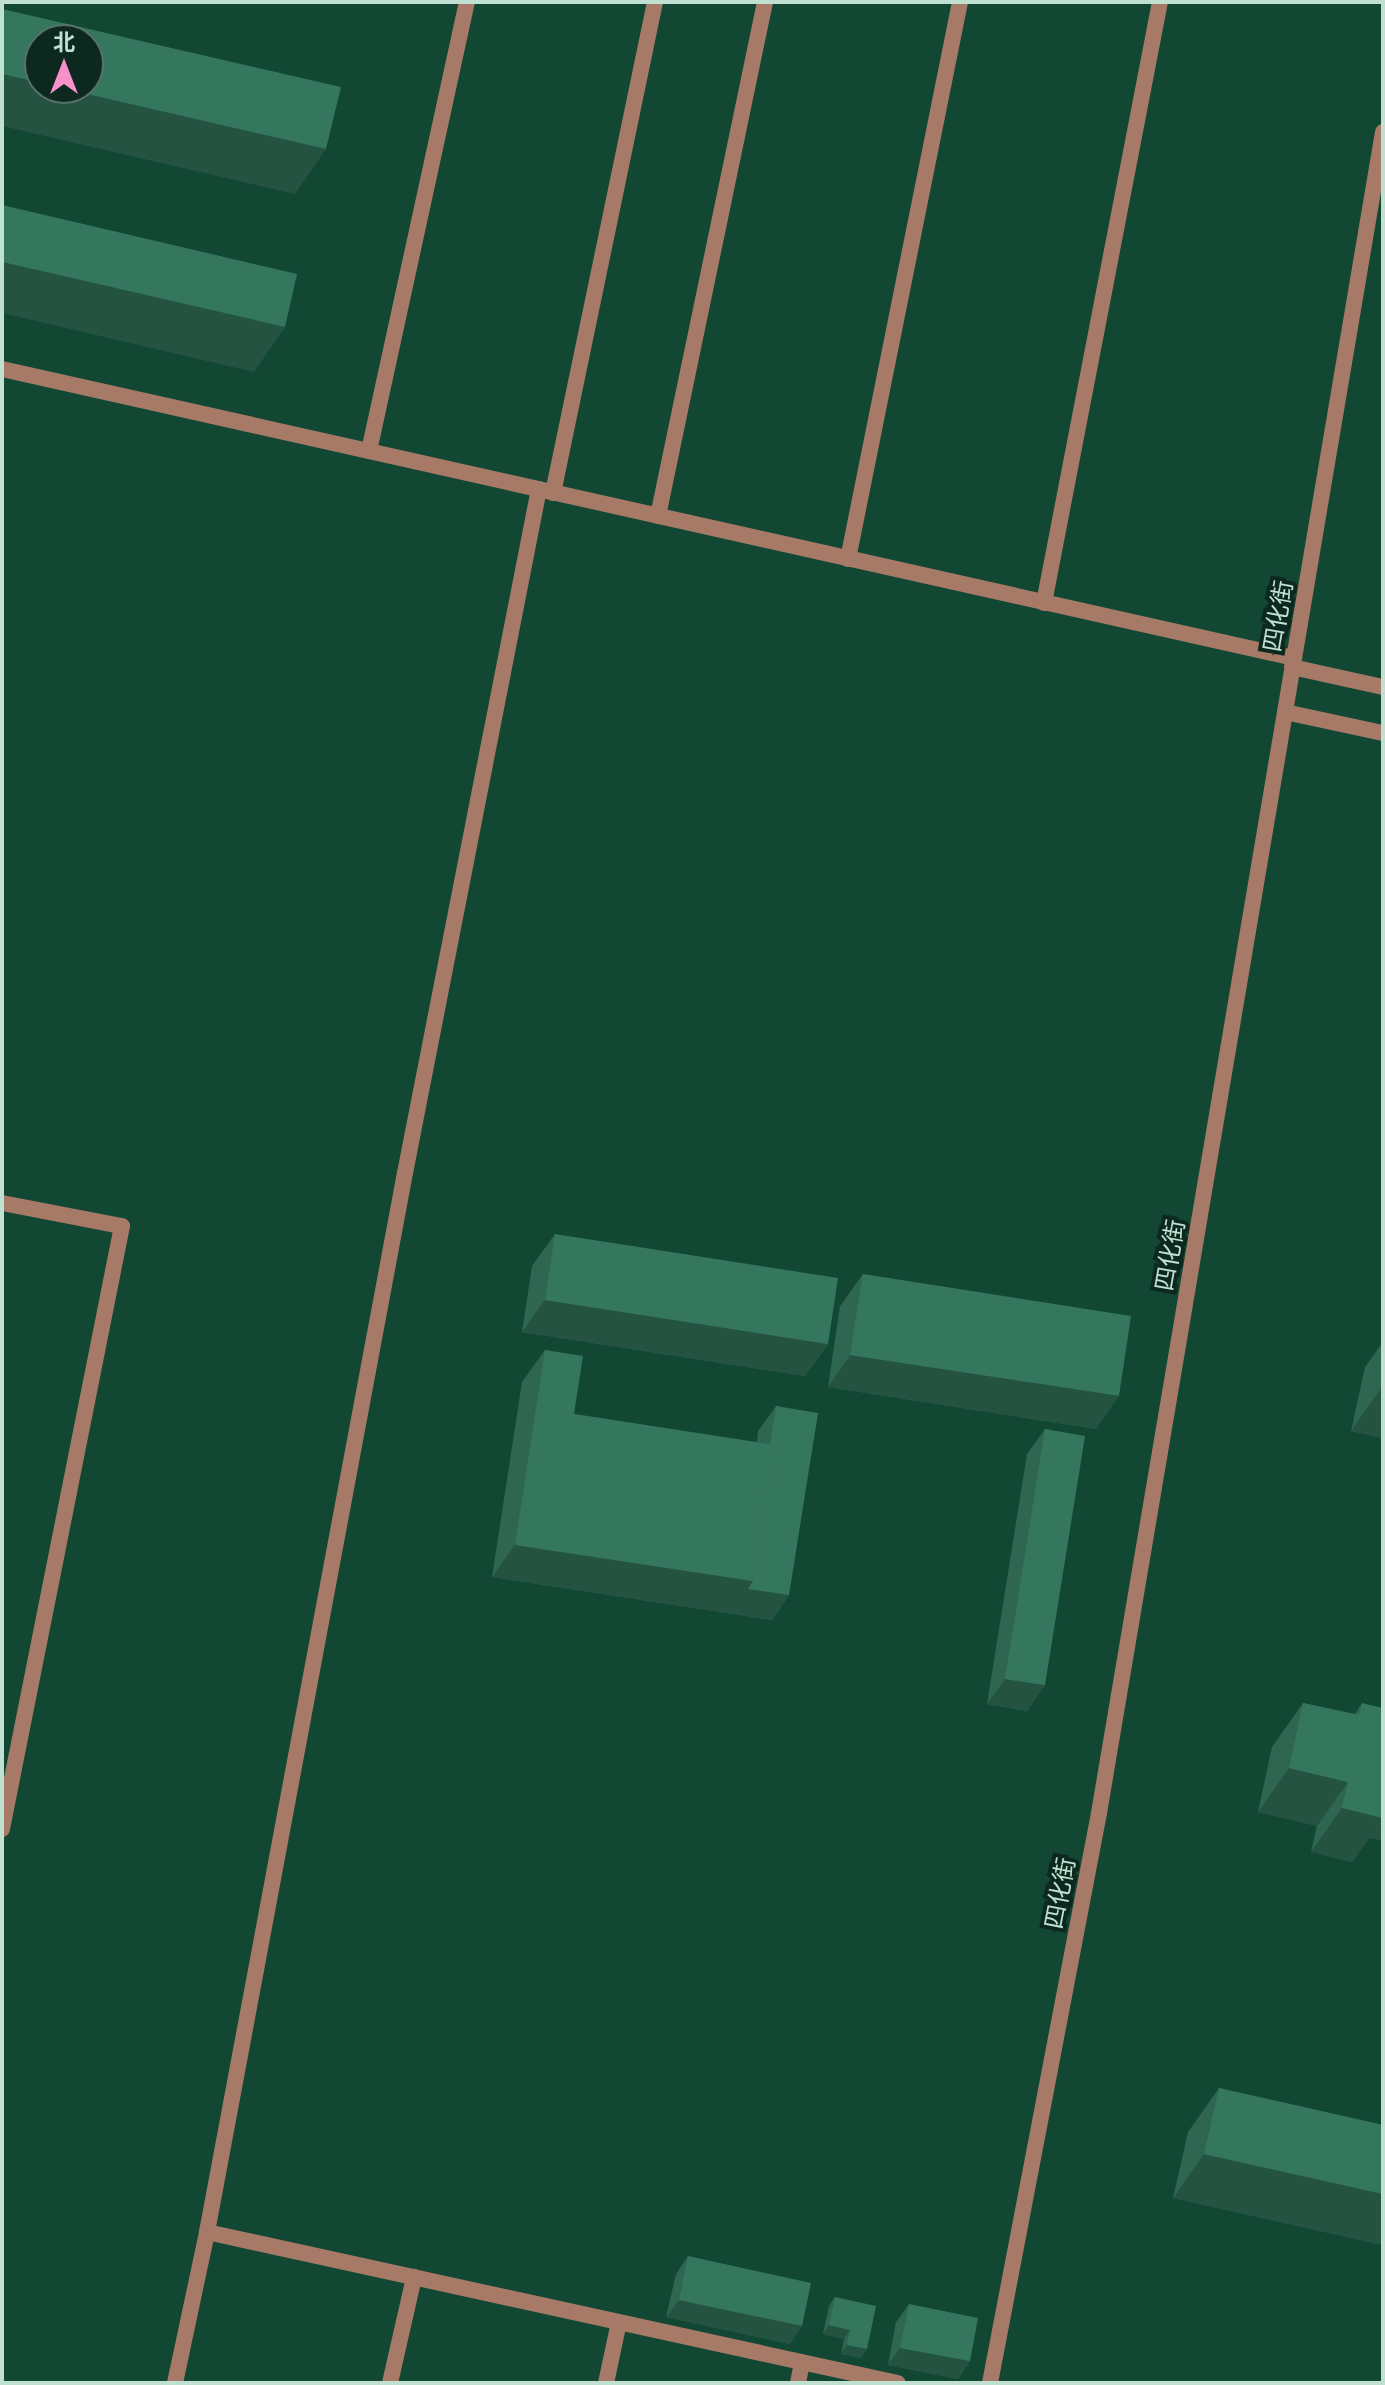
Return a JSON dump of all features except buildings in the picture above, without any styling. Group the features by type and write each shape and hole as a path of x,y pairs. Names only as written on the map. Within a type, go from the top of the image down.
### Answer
{"street":[{"path":"369,451 467,2"},
{"path":"175,2383 207,2232 405,1173 546,491 655,2"},
{"path":"658,516 765,2"},
{"path":"848,559 960,2"},
{"path":"1044,603 1160,2"},
{"name":"四化街","path":"990,2383 1099,1813 1383,132"},
{"path":"2,369 1044,603 1383,687"},
{"path":"1285,712 1383,733"},
{"path":"2,1203 122,1226 2,1829"},
{"path":"207,2232 898,2383"},
{"path":"390,2383 414,2277"},
{"path":"606,2383 619,2322"},
{"path":"798,2383 802,2362"}]}
